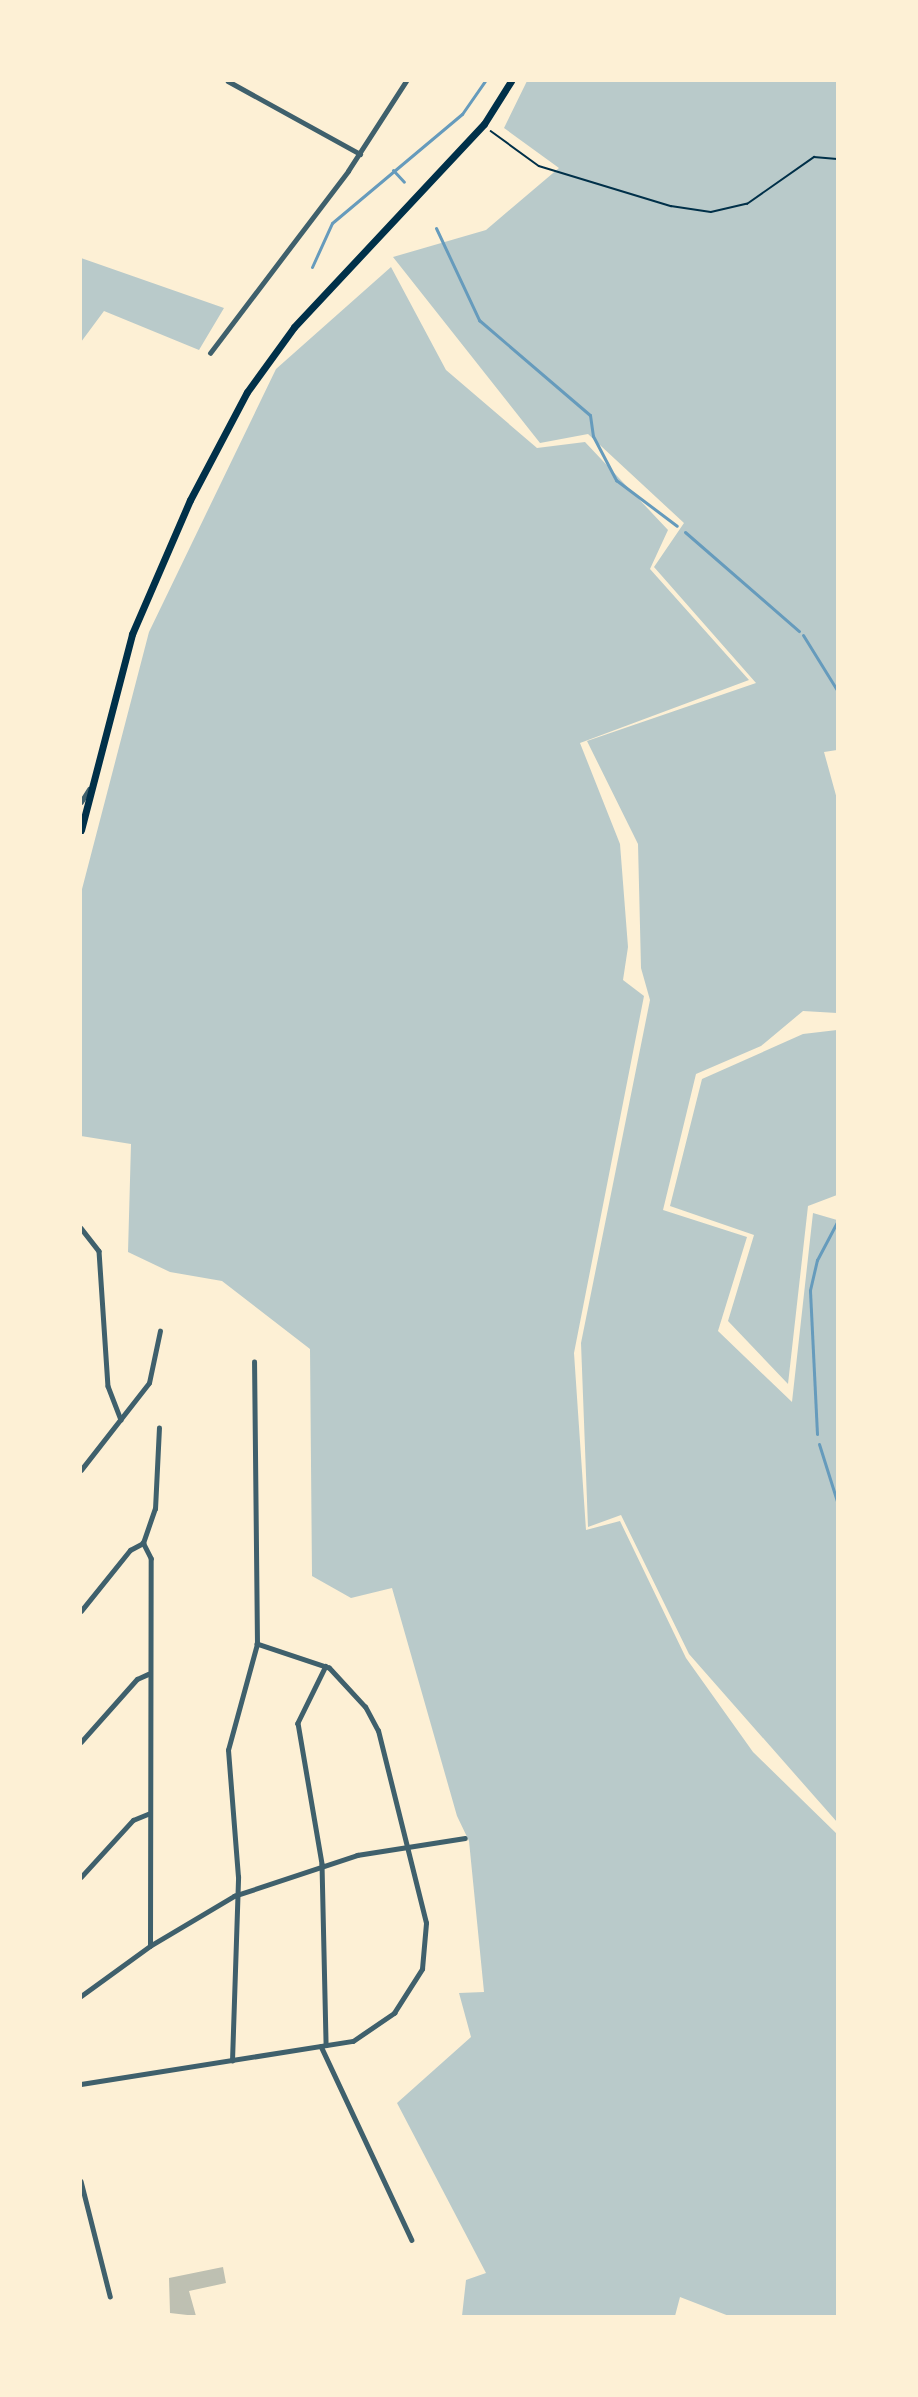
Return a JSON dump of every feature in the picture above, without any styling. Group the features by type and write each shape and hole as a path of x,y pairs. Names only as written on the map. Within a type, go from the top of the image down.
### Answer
{"main road":[{"path":"81,830 132,634 190,500 247,392 310,309 484,124 511,81"}],"street":[{"path":"228,81 360,154"},
{"path":"210,353 360,154 406,81"},
{"path":"81,802 91,786"},
{"path":"81,1228 99,1251 108,1386 120,1420"},
{"path":"81,1470 154,1373 160,1332"},
{"path":"232,2061 234,1896 238,1877 228,1750 257,1644 254,1362"},
{"path":"81,1611 130,1550 143,1543 155,1509 159,1428"},
{"path":"143,1543 151,1559 148,1674 150,1946"},
{"path":"81,2084 324,2046 375,2029 409,1995 422,1969 426,1923 378,1731 355,1694 326,1666 257,1644"},
{"path":"326,1666 297,1723 322,1864 324,2046 412,2240"},
{"path":"81,1742 137,1679 148,1674"},
{"path":"81,1877 133,1820 148,1814"},
{"path":"81,1996 150,1946 234,1896 322,1864 407,1844 465,1838"},
{"path":"81,2181 110,2296"}],"path":[{"path":"484,124 539,166 671,207 711,212 747,204 814,157 837,159"}],"shaded area":[{"path":"527,81 837,81 837,750 824,752 837,799 837,1013 803,1011 761,1046 696,1074 663,1210 747,1237 718,1331 792,1402 813,1213 837,1220 837,1822 689,1654 621,1515 588,1527 581,1343 650,1000 641,968 638,844 587,741 756,683 654,567 684,523 588,434 540,443 393,257 486,230 559,168 504,128"},
{"path":"81,258 224,308 199,350 104,311 81,342"},
{"path":"391,267 446,370 537,448 585,442 668,530 650,569 749,680 580,743 620,844 628,947 623,980 644,996 574,1353 586,1530 620,1521 686,1658 753,1752 837,1834 837,2316 729,2316 680,2297 675,2316 462,2316 466,2280 486,2273 397,2103 471,2037 459,1993 484,1992 469,1841 457,1816 392,1588 351,1598 312,1576 310,1349 222,1281 170,1272 128,1252 131,1144 81,1136 81,893 149,632 276,369"},
{"path":"837,1030 837,1195 808,1206 788,1384 728,1321 754,1235 670,1206 702,1079 803,1034"}],"building":[{"path":"223,2267 226,2283 189,2291 196,2316 170,2313 169,2278"}],"waterway":[{"path":"312,267 332,223 462,114 485,81"},
{"path":"393,170 404,182"},
{"path":"436,228 479,320 590,415 593,436 616,480 677,526"},
{"path":"685,532 799,631"},
{"path":"803,635 837,690"},
{"path":"817,1434 810,1290 817,1260 837,1222"},
{"path":"819,1444 837,1501"}]}
